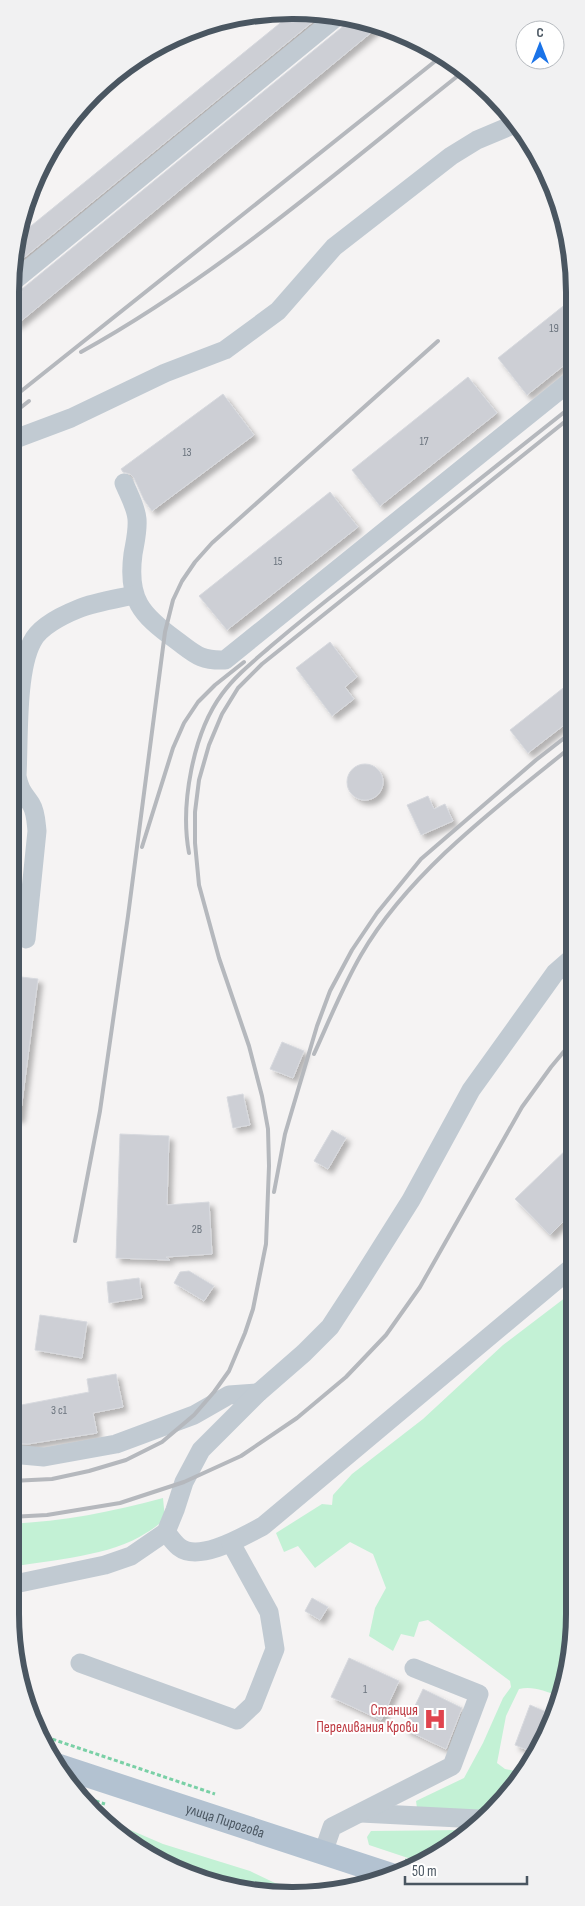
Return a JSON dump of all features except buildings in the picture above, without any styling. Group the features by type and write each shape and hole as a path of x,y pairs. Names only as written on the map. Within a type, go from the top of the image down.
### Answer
{"main road":[{"name":"улица Пирогова","path":"67,1769 382,1872"}],"street":[{"path":"19,277 332,22"},
{"path":"19,438 71,418 165,372 225,350 278,311 342,241 451,156 477,140 510,126"},
{"path":"124,483 138,522 131,576 134,595 141,608 155,623 192,652 208,660 224,660 566,385"},
{"path":"19,738 24,666 32,641 43,630 79,608 134,595"},
{"path":"19,784 35,814 37,831 26,939"},
{"path":"19,1583 104,1565 131,1556 166,1532 176,1510 184,1482 201,1450 258,1393 304,1353 330,1327 410,1200 471,1090 554,973 566,963"},
{"path":"166,1532 180,1548 191,1551 212,1550 231,1543 263,1526 566,1272"},
{"path":"19,1455 44,1457 116,1444 194,1415 229,1395 258,1393"},
{"path":"80,1663 237,1720 253,1705 275,1649 269,1612 231,1543"},
{"path":"323,1853 332,1828 452,1766 479,1694 414,1668"},
{"path":"359,1813 473,1819"}],"green space":[{"path":"566,1297 566,1631 561,1667 554,1695 534,1689 519,1689 506,1716 497,1763 505,1769 516,1771 486,1807 481,1812 425,1812 417,1808 416,1801 464,1778 483,1743 503,1698 511,1687 510,1681 428,1620 419,1622 414,1637 401,1634 393,1651 369,1636 375,1608 386,1588 373,1554 350,1542 315,1568 298,1546 284,1552 276,1533 322,1504 332,1505 333,1495 352,1474 423,1419 503,1345"},
{"path":"163,1498 165,1519 132,1541 116,1547 81,1556 19,1566 19,1523 50,1521 125,1508"},
{"path":"119,1825 163,1844 250,1871 275,1883 292,1887 257,1885 205,1873 156,1851"},
{"path":"460,1830 413,1860 369,1845 367,1837 371,1831"}],"railway":[{"path":"19,393 437,60"},
{"path":"81,352 132,322 231,255 325,183 459,75"},
{"path":"75,1241 100,1111 128,916 165,632 173,600 182,581 195,562 212,543 438,341"},
{"path":"19,409 29,401"},
{"path":"189,853 186,813 191,770 203,729 212,710 227,687 239,674 300,622 566,411"},
{"path":"19,1481 52,1479 89,1471 126,1460 162,1442 194,1415 229,1371 253,1309 266,1244 269,1166 268,1129 262,1096 249,1046 219,958 199,885 195,843 195,812 199,780 209,745 222,714 238,688 262,664 566,421"},
{"path":"142,847 173,748 184,723 198,702 215,685 244,662"},
{"path":"274,1192 285,1134 317,1026 330,991 352,950 377,913 421,859 536,760 566,737"},
{"path":"314,1054 354,967 381,925 404,896 429,868 457,842 566,751"},
{"path":"19,1517 47,1515 120,1503 184,1482 241,1456 297,1418 346,1377 386,1335 420,1287 522,1107 566,1049"}],"place":[{"name":"Станция Переливания Крови","path":"435,1719"}]}
